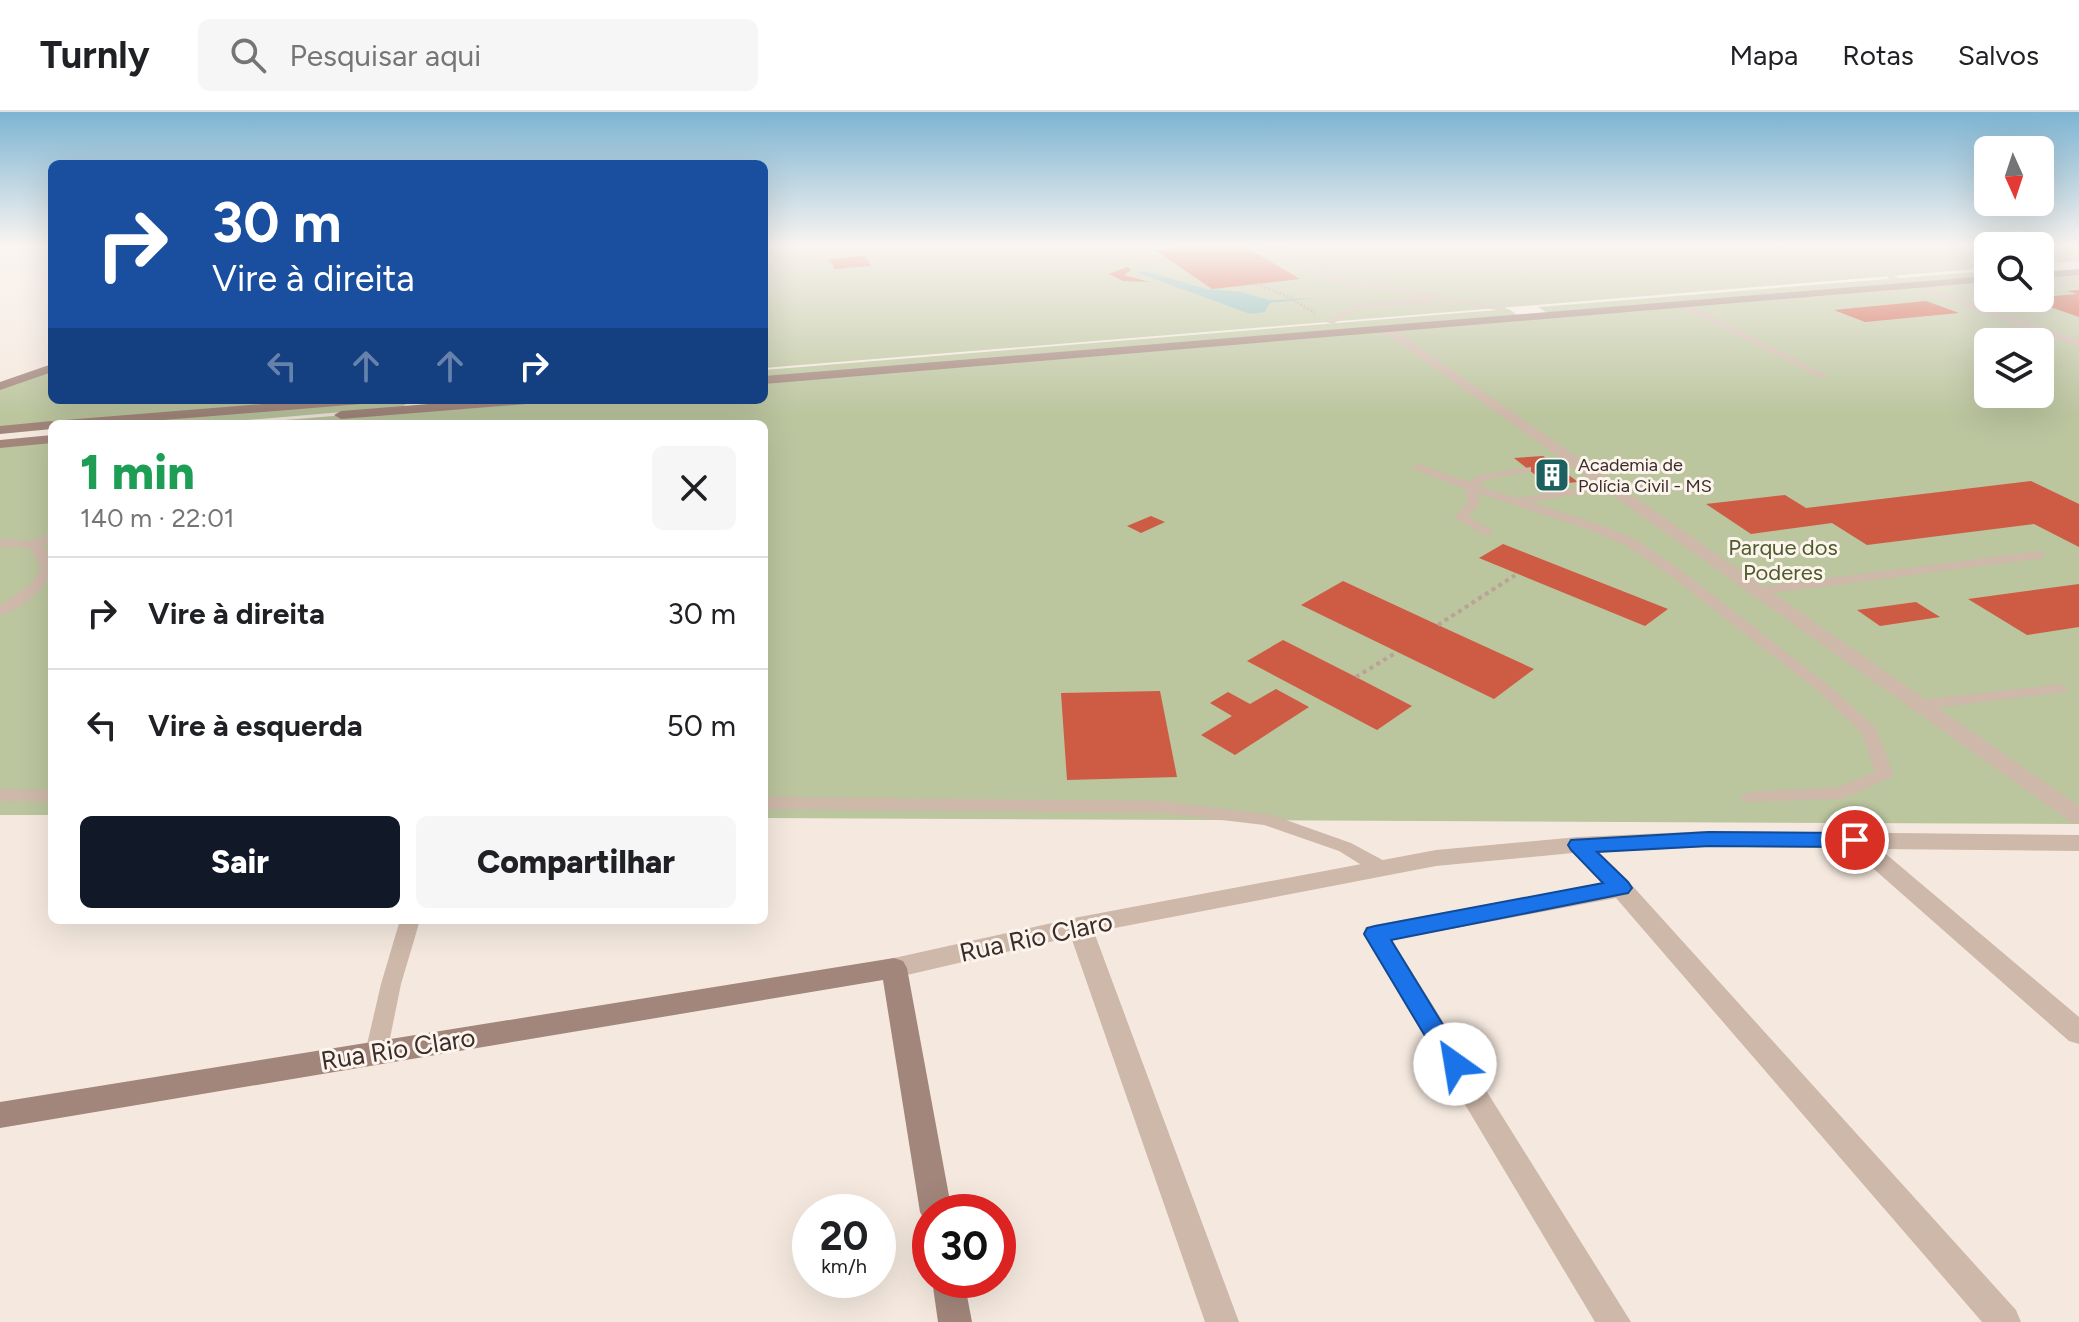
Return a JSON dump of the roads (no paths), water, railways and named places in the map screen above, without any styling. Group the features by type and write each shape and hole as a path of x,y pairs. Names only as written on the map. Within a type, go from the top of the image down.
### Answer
{"main road":[{"path":"768,368 1563,302"},
{"path":"768,380 1713,302"},
{"path":"1519,306 1539,317"},
{"path":"0,372 48,355"},
{"path":"0,386 48,369"},
{"path":"118,420 312,404"},
{"path":"275,420 427,404"},
{"path":"0,430 48,425"},
{"path":"0,444 48,439"},
{"path":"894,968 933,1194"},
{"name":"Rua Rio Claro","path":"0,1115 894,968"},
{"path":"951,1298 955,1322"}],"street":[{"path":"1966,302 2079,344"},
{"path":"1386,329 2079,817"},
{"name":"Rua Rio Claro","path":"894,968 1079,926 1436,858 1578,845 1709,839 2079,843"},
{"path":"1855,840 2079,1033"},
{"path":"1578,845 1621,888 2004,1322"},
{"path":"1614,1322 1375,934 1621,888"},
{"path":"1079,926 1222,1322"}],"lane":[{"path":"1330,322 1356,307 1412,302"},
{"path":"1473,302 1503,308"},
{"path":"1683,305 1824,376"},
{"path":"1556,465 1576,463"},
{"path":"1418,467 1630,542 1677,574 1822,687 1870,732 1884,774 1842,793 1749,798"},
{"path":"1471,487 1482,477 1527,469"},
{"path":"1514,502 1606,485"},
{"path":"1471,487 1474,504 1460,517 1488,532"},
{"path":"0,543 33,544 48,538"},
{"path":"0,612 37,586 48,568 45,555 33,544"},
{"path":"1758,591 2039,555"},
{"path":"1919,705 2060,689"},
{"path":"0,795 48,796"},
{"path":"768,803 1163,807 1266,819 1345,847 1383,869"},
{"path":"376,1053 391,984 409,924"}],"water":[{"path":"1218,302 1275,302 1270,303 1265,312 1250,314"}],"place":[{"name":"Academia de Polícia Civil - MS","path":"1552,475"}],"park label":[{"name":"Parque dos Poderes","path":"1783,560"}]}
